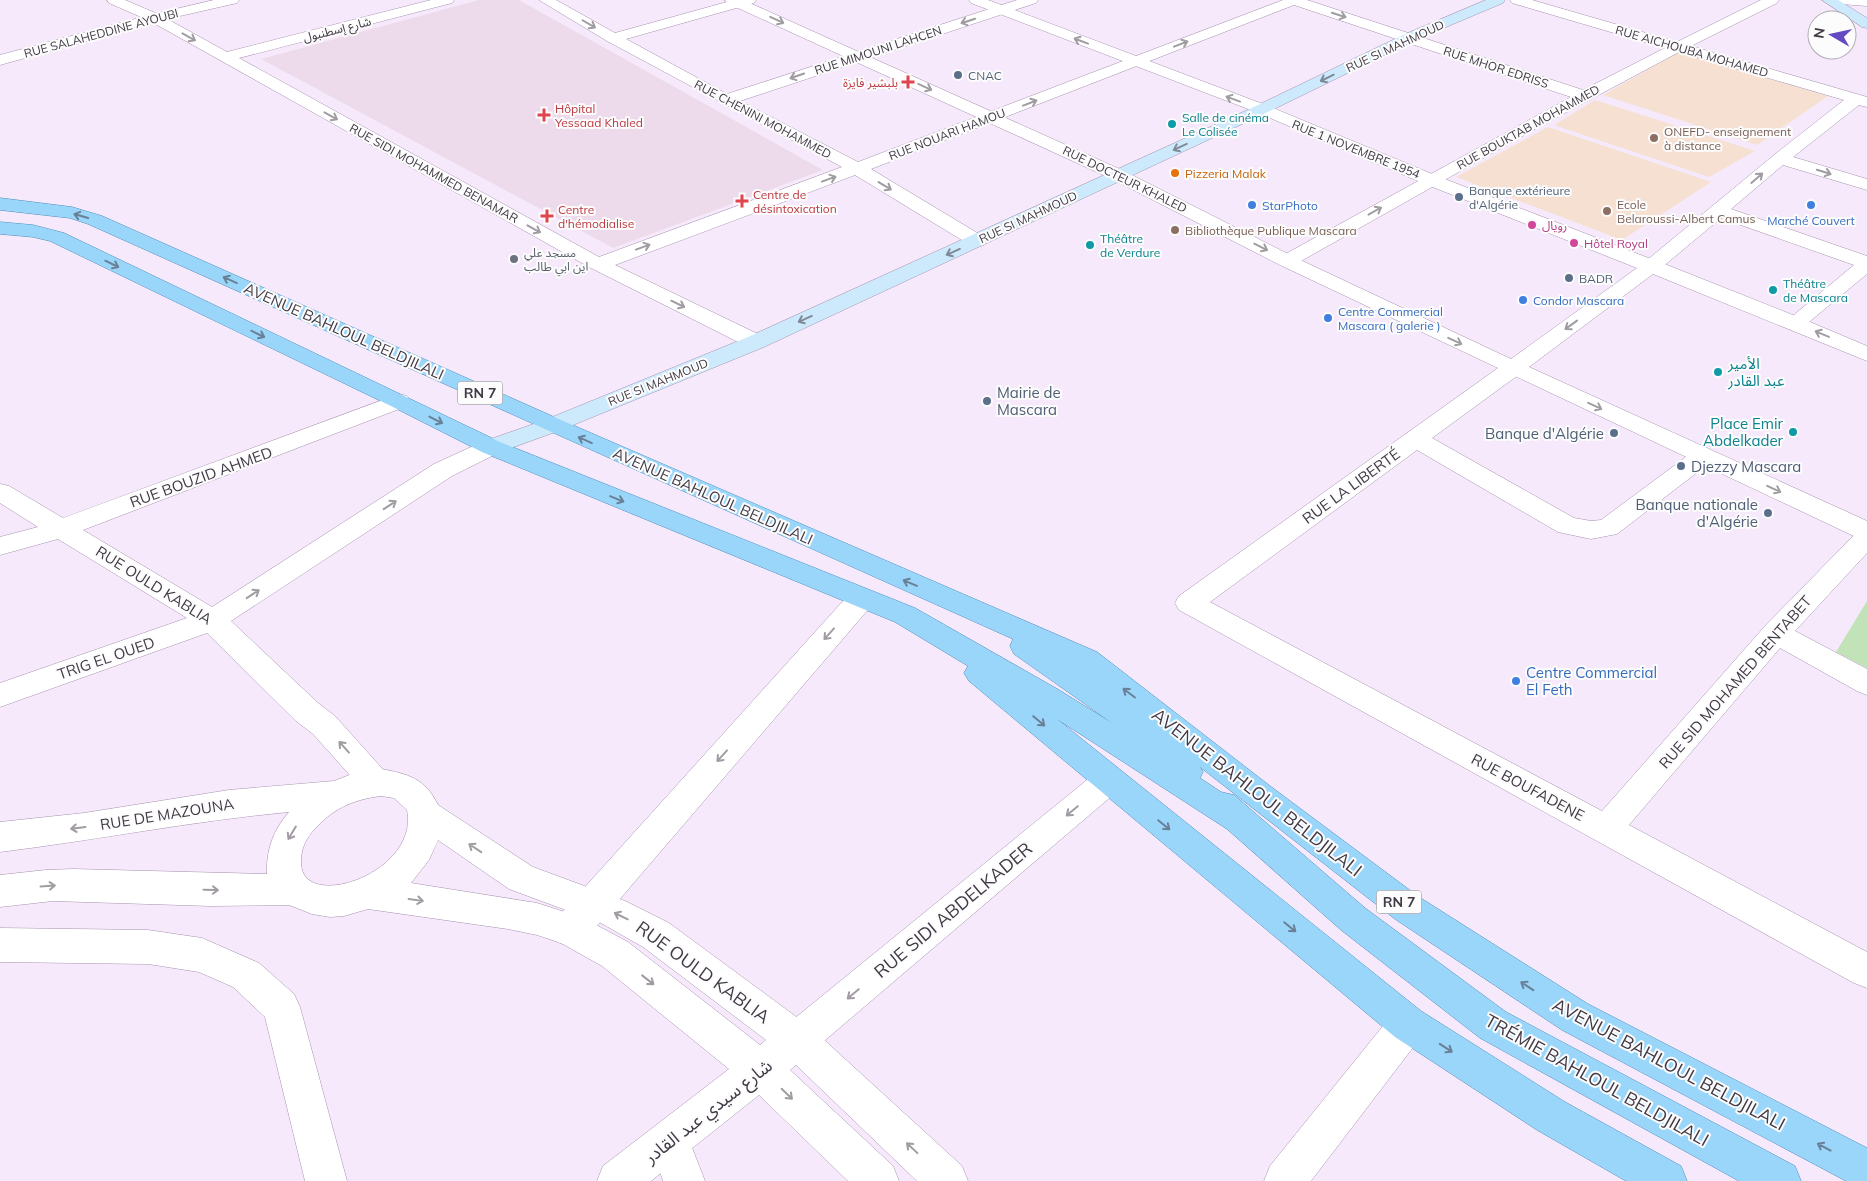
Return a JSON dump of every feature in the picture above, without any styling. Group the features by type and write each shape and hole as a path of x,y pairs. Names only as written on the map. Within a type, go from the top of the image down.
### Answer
{"main road":[{"name":"RUE SI MAHMOUD","path":"491,447 553,425 756,342 1262,110 1408,38 1498,0"},
{"path":"1829,0 1867,24"},
{"name":"AVENUE BAHLOUL BELDJILALI","path":"0,204 72,213 96,220 553,425 1087,660 1259,796 1407,908 1575,1017 1867,1170"},
{"name":"RN 7","path":"0,228 33,231 57,238 399,401 491,447 905,615 1041,693 1235,818"},
{"name":"AVENUE BAHLOUL BELDJILALI","path":"955,602 1028,648 1139,726 1235,818"},
{"name":"RN 7","path":"905,615 1032,715 1408,1024 1551,1116 1666,1181"},
{"name":"TRÉMIE BAHLOUL BELDJILALI","path":"1235,818 1352,919 1493,1025 1780,1181"}],"street":[{"name":"RUE SIDI MOHAMMED BENAMAR","path":"114,0 155,18 598,264 756,342"},
{"name":"RUE SALAHEDDINE AYOUBI","path":"0,60 155,18 232,0"},
{"name":"شارع إسطنبول","path":"226,57 447,0"},
{"name":"RUE CHENINI MOHAMMED","path":"546,0 726,100 857,168 977,241"},
{"name":"RUE 1 NOVEMBRE 1954","path":"976,0 1262,110 1431,180 1796,323 1867,354"},
{"name":"RUE MIMOUNI LAHCEN","path":"726,100 1031,0"},
{"name":"RUE MHOR EDRISS","path":"1294,0 1584,96"},
{"name":"RUE NOUARI HAMOU","path":"598,264 994,117 1294,0"},
{"name":"RUE AICHOUBA MOHAMED","path":"1517,0 1862,100"},
{"name":"RUE BOUKTAB MOHAMMED","path":"1287,261 1676,46 1772,0"},
{"path":"1841,0 1867,2"},
{"path":"612,38 740,1"},
{"name":"RUE DOCTEUR KHALED","path":"740,1 1118,175 1287,261 1867,532"},
{"name":"RUE LA LIBERTÉ","path":"1189,603 1653,266 1780,159 1862,100"},
{"path":"1780,159 1867,184"},
{"path":"1720,211 1867,264"},
{"path":"1796,323 1867,264"},
{"name":"RUE BOUZID AHMED","path":"0,546 62,528 399,401"},
{"path":"1416,439 1567,526 1591,530 1608,528 1703,456"},
{"name":"TRIG EL OUED","path":"0,695 212,620 443,470 491,447"},
{"name":"RUE OULD KABLIA","path":"0,492 212,620 307,712 324,725 376,783"},
{"name":"RUE SID MOHAMED BENTABET","path":"1606,830 1776,633 1867,537"},
{"path":"580,916 862,598"},
{"name":"RUE BOUFADENE","path":"1189,603 1867,971"},
{"path":"1776,633 1867,683"},
{"name":"RUE SIDI ABDELKADER","path":"797,1040 1109,780"},
{"path":"0,891 52,885 210,890 294,890 309,898 326,902 347,900 368,893 394,878 413,857 424,835 425,814 420,800 409,791 394,784 376,783 355,786 334,794 314,807 298,823 287,841 282,859 285,876 294,890"},
{"name":"RUE DE MAZOUNA","path":"0,837 84,827 229,804 334,794"},
{"name":"RUE OULD KABLIA","path":"425,814 580,916 593,940 615,954 760,1069 878,1181"},
{"name":"RUE OULD KABLIA","path":"368,893 508,913 580,916 632,921 656,935 797,1040 947,1181"},
{"path":"0,945 148,947 202,955 246,975 281,1007 326,1181"},
{"path":"1285,1181 1408,1024"},
{"name":"شارع سيدي عبد القادر","path":"618,1181 797,1040"},
{"path":"670,1141 684,1181"}],"shaded area":[{"name":"Hôpital Yessaad Khaled","path":"479,0 519,0 823,170 613,248 261,59"},
{"path":"1679,52 1828,96 1757,145 1603,95"},
{"name":"ONEFD- enseignement à distance","path":"1595,100 1755,151 1709,177 1554,125"},
{"name":"Ecole Belaroussi-Albert Camus","path":"1548,127 1711,182 1622,240 1456,177"}],"green space":[{"path":"1867,601 1867,668 1836,652"}],"place":[{"name":"CNAC","path":"958,75"},
{"name":"بلبشير فايزة","path":"908,82"},
{"name":"Hôpital Yessaad Khaled","path":"544,115"},
{"name":"Salle de cinéma Le Colisée","path":"1172,124"},
{"name":"ONEFD- enseignement à distance","path":"1654,138"},
{"name":"Pizzeria Malak","path":"1175,173"},
{"name":"Banque extérieure d'Algérie","path":"1459,197"},
{"name":"Centre de désintoxication","path":"742,201"},
{"name":"StarPhoto","path":"1252,205"},
{"name":"Marché Couvert","path":"1811,205"},
{"name":"Ecole Belaroussi-Albert Camus","path":"1607,211"},
{"name":"Centre d'hémodialise","path":"547,216"},
{"name":"رويال","path":"1532,225"},
{"name":"Bibliothèque Publique Mascara","path":"1175,230"},
{"name":"Hôtel Royal","path":"1574,243"},
{"name":"Théâtre de Verdure","path":"1090,245"},
{"name":"مسجد علي اين ابي طالب","path":"514,259"},
{"name":"BADR","path":"1569,278"},
{"name":"Théâtre de Mascara","path":"1773,290"},
{"name":"Condor Mascara","path":"1523,300"},
{"name":"Centre Commercial Mascara ( galerie )","path":"1328,318"},
{"name":"الأمير عبد القادر","path":"1718,372"},
{"name":"Mairie de Mascara","path":"987,401"},
{"name":"Place Emir Abdelkader","path":"1793,432"},
{"name":"Banque d'Algérie","path":"1614,433"},
{"name":"Djezzy Mascara","path":"1681,466"},
{"name":"Banque nationale d'Algérie","path":"1768,513"},
{"name":"Centre Commercial El Feth","path":"1516,681"}]}
